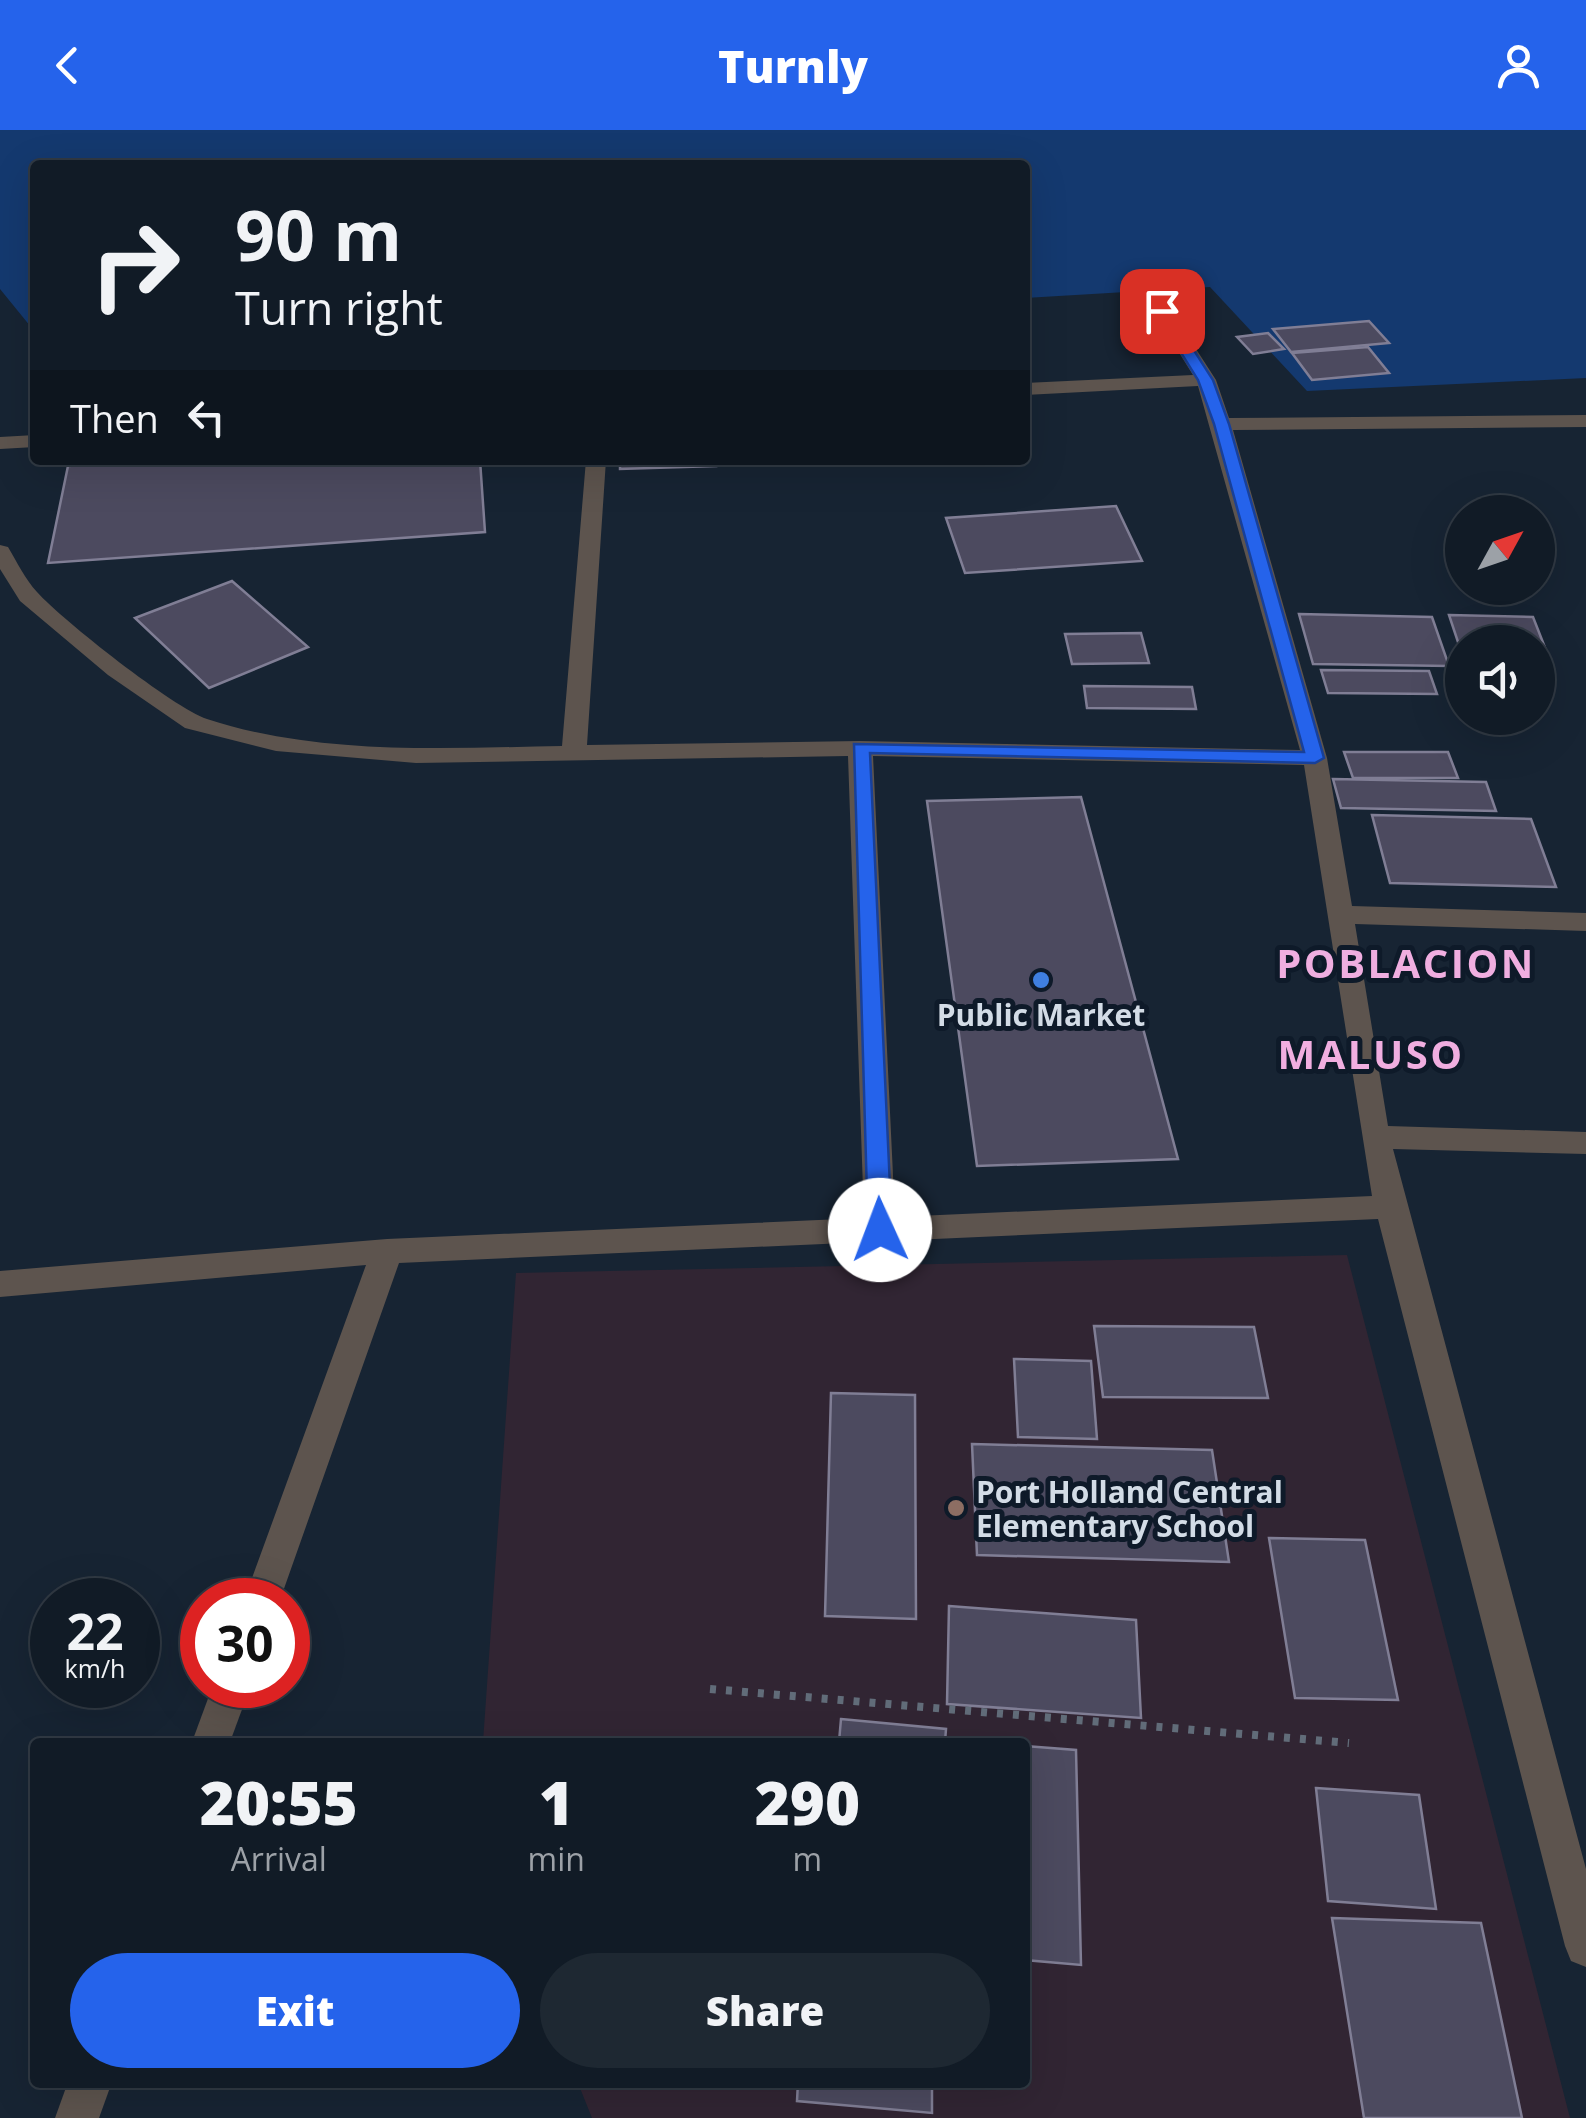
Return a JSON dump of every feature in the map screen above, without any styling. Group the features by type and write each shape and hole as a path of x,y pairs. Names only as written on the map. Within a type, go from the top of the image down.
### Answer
{"street":[{"path":"1162,311 1206,380 1315,758 1374,1137 1586,1946"},
{"path":"1030,389 1206,380"},
{"path":"1221,424 1586,420"},
{"path":"0,443 30,441"},
{"path":"574,755 596,465"},
{"path":"0,552 28,596 116,670 194,723 276,744 416,756 860,748 1315,758"},
{"path":"860,748 880,1230"},
{"path":"1340,915 1586,922"},
{"path":"1374,1137 1586,1143"},
{"path":"0,1284 386,1251 1390,1207"},
{"path":"270,1578 386,1251"},
{"path":"212,1738 224,1708"},
{"path":"77,2118 88,2088"}],"path":[{"path":"710,1689 1348,1743"}],"shaded area":[{"name":"Port Holland Central Elementary School","path":"1347,1255 1570,2118 592,2118 580,2088 1030,2088 1030,1738 483,1738 516,1273"}],"water":[{"path":"0,130 1586,130 1586,378 1307,391 1210,287 1030,298 1030,160 30,160 30,326 0,289"}],"building":[{"path":"1369,321 1389,343 1291,352 1273,329"},
{"path":"1268,333 1284,349 1253,354 1237,337"},
{"path":"1368,347 1389,373 1312,380 1292,353"},
{"path":"480,465 485,532 48,563 68,466"},
{"path":"620,465 716,466 620,469"},
{"path":"1116,506 1142,561 965,573 946,518"},
{"path":"232,581 308,647 209,688 135,618"},
{"path":"1299,614 1432,617 1445,654 1445,666 1313,664"},
{"path":"1449,615 1533,617 1536,625 1452,625"},
{"path":"1141,633 1149,663 1072,664 1065,634"},
{"path":"1321,670 1429,671 1437,694 1328,693"},
{"path":"1084,686 1192,687 1196,709 1087,708"},
{"path":"1344,752 1448,752 1458,778 1353,778"},
{"path":"1333,779 1486,782 1496,811 1341,808"},
{"name":"Public Market","path":"1081,797 1178,1159 977,1166 927,801"},
{"path":"1372,815 1531,819 1556,887 1390,883"},
{"path":"1094,1326 1254,1327 1268,1398 1103,1397"},
{"path":"1014,1359 1091,1361 1097,1439 1018,1437"},
{"path":"831,1393 915,1395 916,1619 825,1616"},
{"path":"972,1444 1212,1450 1229,1562 977,1555"},
{"path":"1269,1538 1365,1540 1398,1700 1295,1698"},
{"path":"949,1606 1136,1620 1141,1718 947,1704"},
{"path":"841,1719 946,1729 945,1738 839,1738"},
{"path":"1030,1746 1076,1750 1081,1965 1030,1960"},
{"path":"1316,1788 1419,1795 1436,1909 1328,1901"},
{"path":"1332,1918 1481,1923 1522,2118 1364,2118"},
{"path":"798,2088 932,2088 932,2113 797,2101"}],"place":[{"name":"Public Market","path":"1041,980"},
{"name":"Port Holland Central Elementary School","path":"956,1508"}],"district":[{"name":"POBLACION","path":"1406,962"},
{"name":"MALUSO","path":"1371,1053"}],"route":[{"path":"880,1230 860,748 1315,758 1206,380 1162,311"}]}
